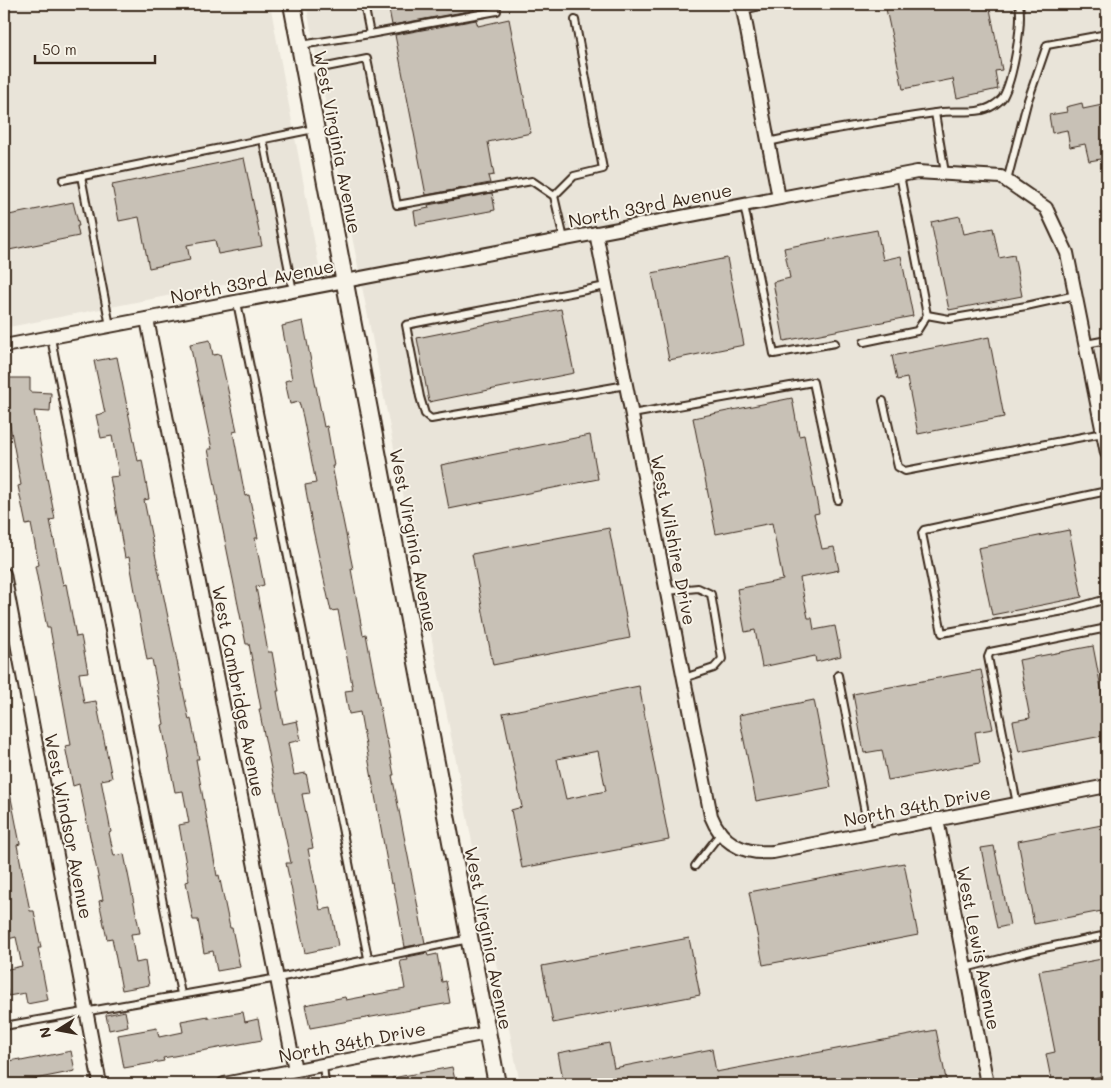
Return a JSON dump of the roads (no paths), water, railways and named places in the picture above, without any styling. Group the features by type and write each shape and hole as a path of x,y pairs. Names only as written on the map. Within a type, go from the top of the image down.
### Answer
{"street":[{"name":"West Virginia Avenue","path":"292,4 497,1084"},
{"path":"742,7 779,198"},
{"name":"North 33rd Avenue","path":"4,346 917,172 1001,177 1046,208 1068,253 1107,453"},
{"name":"West Wilshire Drive","path":"596,233 711,816 720,834 734,846"},
{"name":"West Cambridge Avenue","path":"147,319 295,1070"},
{"name":"West Windsor Avenue","path":"4,574 100,1084"},
{"name":"North 34th Drive","path":"734,846 758,853 773,852 1107,786"},
{"name":"West Lewis Avenue","path":"937,819 987,1084"},
{"name":"North 34th Drive","path":"224,1084 263,1080 295,1070 487,1033"}],"lane":[{"path":"364,4 370,34"},
{"path":"300,45 497,11 496,4"},
{"path":"742,7 769,4"},
{"path":"768,142 791,136 935,113 982,110 993,106 1002,99 1012,70 1021,12 1019,4"},
{"path":"554,196 574,176 603,169 575,20"},
{"path":"1007,182 1027,103 1047,45 1107,34"},
{"path":"304,72 367,59 398,205 532,181 554,196 564,239"},
{"path":"935,113 945,174"},
{"path":"63,180 316,129"},
{"path":"263,140 292,292"},
{"path":"864,342 916,331 926,315 900,175"},
{"path":"81,176 110,326"},
{"path":"744,205 774,354 836,343"},
{"path":"606,286 406,325 420,397 425,414 431,419 626,385"},
{"path":"926,315 948,319 1026,306 1076,295"},
{"path":"237,302 368,958"},
{"path":"51,338 181,994"},
{"path":"1086,344 1107,340"},
{"path":"632,414 813,382 838,500"},
{"path":"883,401 898,467 905,471 1103,433"},
{"path":"1107,491 924,530 922,533 942,633 1064,611 1107,599"},
{"path":"667,591 698,588 710,594 722,659 714,668 684,678"},
{"path":"1017,804 988,657 990,652 1107,628"},
{"path":"838,675 869,833"},
{"path":"695,866 720,834"},
{"path":"965,968 1039,949 1107,935"},
{"path":"4,1026 278,978 368,958 469,939"},
{"path":"322,1065 326,1084"}]}
